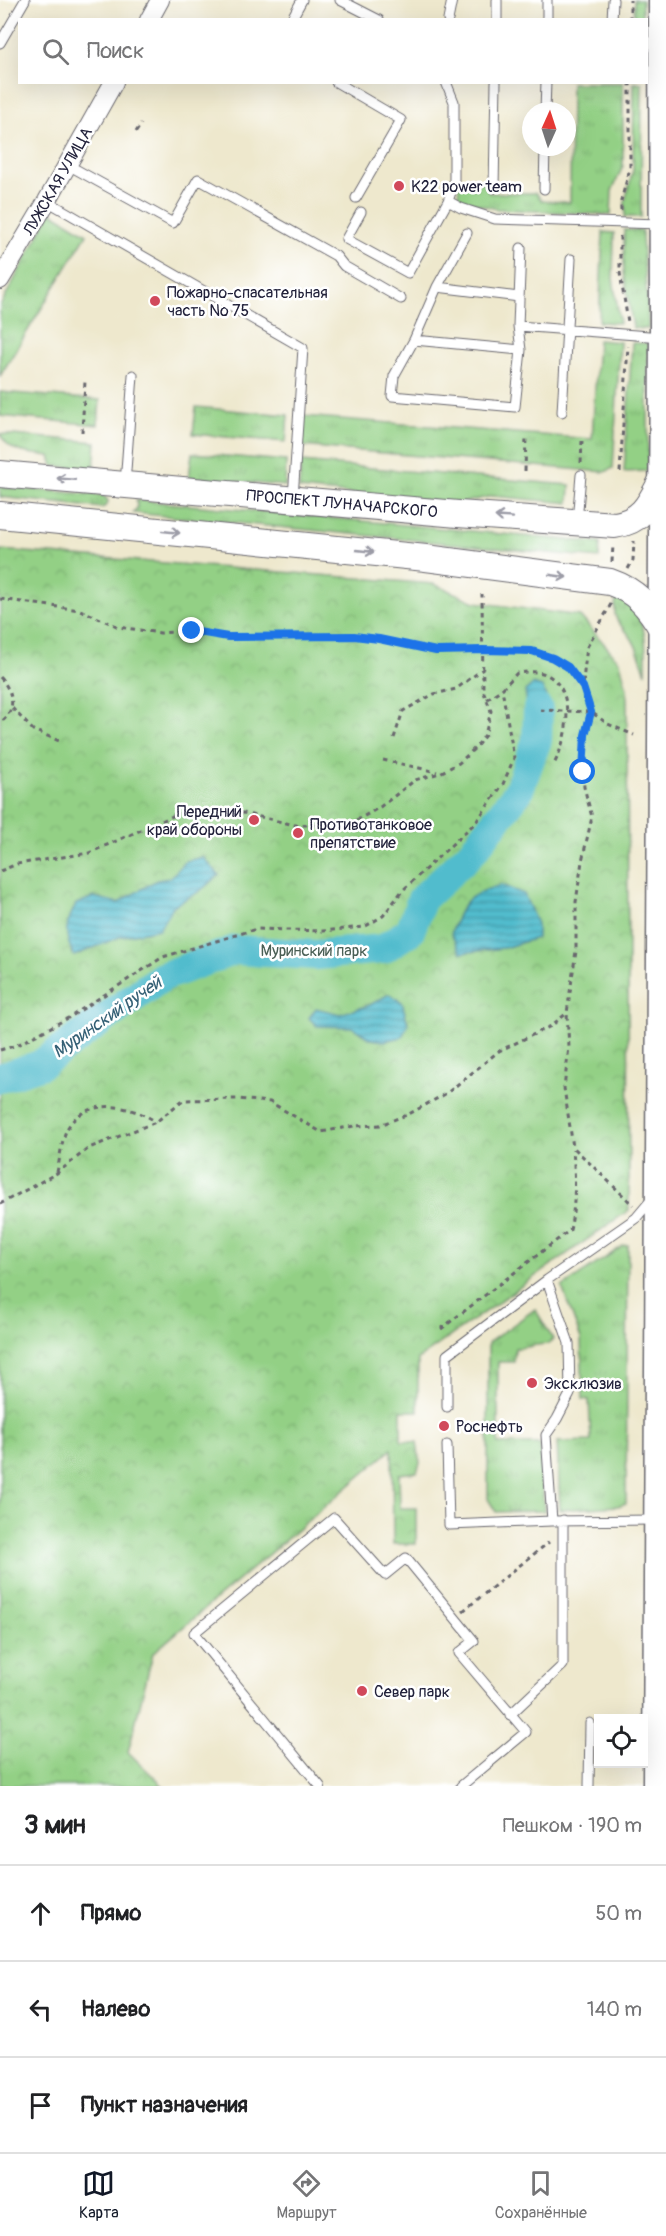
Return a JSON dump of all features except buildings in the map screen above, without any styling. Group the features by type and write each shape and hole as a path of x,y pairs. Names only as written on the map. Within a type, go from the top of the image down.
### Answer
{"main road":[{"path":"657,1786 657,1521 660,1190 663,1119 662,480 665,331 663,0"},
{"name":"ПРОСПЕКТ ЛУНАЧАРСКОГО","path":"0,473 615,525 626,524 634,519"},
{"path":"634,519 645,511 662,480"},
{"path":"113,526 120,520 124,509 125,484"},
{"path":"0,515 426,558 610,582 636,594 651,610 662,629"}],"street":[{"path":"150,18 160,0"},
{"name":"ЛУЖСКАЯ УЛИЦА","path":"0,280 113,84"}],"lane":[{"path":"0,43 25,0"},
{"path":"292,18 302,0"},
{"path":"340,0 375,18"},
{"path":"448,18 452,0"},
{"path":"497,0 497,18"},
{"path":"547,0 547,18"},
{"path":"612,18 613,0"},
{"path":"339,84 401,120 356,198"},
{"path":"361,212 346,240 408,273 448,201 454,183 454,102 447,84"},
{"path":"494,188 496,84"},
{"path":"545,102 546,84"},
{"path":"544,189 545,156"},
{"path":"68,165 172,223 198,179 336,256 344,266 401,299"},
{"path":"47,201 303,348 293,499"},
{"path":"448,201 461,208 495,219 664,224"},
{"path":"467,233 437,287 414,340 394,376 392,396 515,407 521,350 518,326 521,248"},
{"path":"562,412 571,259"},
{"path":"437,287 519,297"},
{"path":"518,326 629,334 665,331"},
{"path":"414,340 521,350"},
{"path":"125,484 133,375"},
{"path":"577,522 581,475"},
{"path":"447,1407 447,1355 547,1280 636,1218 660,1190"},
{"path":"547,1280 569,1343 570,1394 546,1435 552,1521"},
{"path":"447,1445 449,1525 563,1520 657,1521"},
{"path":"320,1786 194,1633 334,1518 385,1575 406,1558 474,1641 459,1653 526,1732 461,1786"},
{"path":"510,1715 563,1665 563,1520"},
{"path":"589,1786 590,1723"}],"path":[{"path":"630,0 630,18"},
{"path":"620,472 629,334 628,313 620,273 621,201 630,168 630,84"},
{"path":"136,132 141,124"},
{"path":"82,432 85,381"},
{"path":"525,471 526,437"},
{"path":"581,475 582,441"},
{"path":"583,687 587,647 633,561 634,519"},
{"path":"612,562 613,544"},
{"path":"0,871 17,864 89,854 166,818 194,810 243,813 295,825 336,825 359,819 380,807 415,780 440,773 459,763 485,735 491,711 483,690 482,594"},
{"path":"0,599 80,610 119,627 160,633 192,631 228,637 354,636 436,651 532,651 553,658 568,667 583,687 591,712 585,735 583,772 584,787 592,817 576,902 576,951 567,1013 569,1047 564,1088 573,1147 575,1182 570,1230 441,1329"},
{"path":"394,738 404,711 434,694 456,689 483,669"},
{"path":"487,699 502,689 517,673 534,671 550,676 566,698 564,740 553,766"},
{"path":"0,677 12,694 12,708 0,723"},
{"path":"0,1050 17,1045 70,1017 163,957 256,929 323,931 364,927 383,916 409,884 476,822 503,784 514,758 502,689"},
{"path":"12,708 33,730 59,741"},
{"path":"540,710 591,712 608,724 634,735"},
{"path":"383,760 440,773"},
{"path":"0,1204 57,1173 89,1148 156,1122 183,1100 237,1099 270,1102 321,1132 354,1126 380,1125 409,1114 447,1093 499,1051 551,1026 567,1013"},
{"path":"57,1173 66,1131 74,1120 93,1108 126,1107 156,1122"},
{"path":"573,1147 636,1208"},
{"path":"456,1618 548,1544 563,1520"}],"green space":[{"path":"634,0 642,0 642,18 634,18"},
{"path":"571,84 623,84 623,166 612,191 611,215 498,209 458,200 459,181 483,182 489,193 536,193 542,201 570,202 570,156 576,156 576,102 571,102"},
{"path":"634,84 642,84 641,217 625,217 625,201 633,170"},
{"path":"51,212 87,234 0,376 0,306"},
{"path":"624,230 642,230 648,329 633,328 624,273"},
{"path":"603,232 614,233 613,278 620,323 599,322"},
{"path":"598,340 620,342 613,468 605,472 301,446 303,416 592,439"},
{"path":"632,343 648,343 648,471 624,472"},
{"path":"0,392 100,400 98,425 0,416"},
{"path":"196,407 288,415 286,442 193,434"},
{"path":"0,434 96,442 94,469 53,466 50,456 21,452 4,441"},
{"path":"192,453 286,461 285,486 189,477"},
{"path":"301,462 570,485 569,503 492,496 458,504 299,489"},
{"path":"0,487 100,495 108,501 107,505 102,508 0,497"},
{"path":"136,500 600,543 599,558 133,513 137,508"},
{"name":"Муринский парк","path":"0,550 434,584 475,602 580,616 620,662 627,689 629,1210 418,1359 418,1411 401,1411 401,1441 417,1442 420,1463 417,1472 399,1474 400,1508 416,1508 416,1544 393,1544 392,1449 153,1653 128,1752 163,1786 0,1786"},
{"path":"619,599 629,605 641,622 645,641 646,673 635,645 615,614 616,600"},
{"path":"628,1245 626,1503 618,1506 560,1510 557,1442 591,1441 589,1400 583,1399 581,1339 562,1287 623,1246"},
{"path":"535,1309 553,1339 547,1344 515,1348 514,1362 498,1362 498,1444 540,1444 544,1511 496,1512 488,1499 488,1343"}],"water":[{"path":"533,684 542,687 548,707 544,728 537,740 529,716 525,691"},
{"path":"203,857 219,875 200,891 173,906 159,929 119,937 74,956 68,941 67,930 76,904 94,897 118,903 157,880 170,878 186,861"},
{"path":"501,885 524,894 537,924 537,938 504,948 461,953 451,934 463,907 473,896"},
{"path":"389,994 402,1002 408,1024 402,1037 384,1041 371,1039 352,1027 317,1026 309,1018 316,1008 340,1014 370,1005"}],"waterway":[{"name":"Муринский ручей","path":"0,1078 40,1065 162,977 235,950 316,955 383,949 410,931 422,899 471,853 518,792 537,740 538,709"}],"place":[{"name":"K22 power team","path":"399,186"},
{"name":"Пожарно-спасательная часть № 75","path":"155,301"},
{"name":"Передний край обороны","path":"254,820"},
{"name":"Противотанковое препятствие","path":"298,833"},
{"name":"Эксклюзив","path":"532,1383"},
{"name":"Роснефть","path":"444,1426"},
{"name":"Север парк","path":"362,1691"}],"route":[{"path":"192,631 228,637 354,636 436,651 532,651 553,658 568,667 583,687 591,712 585,735 583,772"}]}
